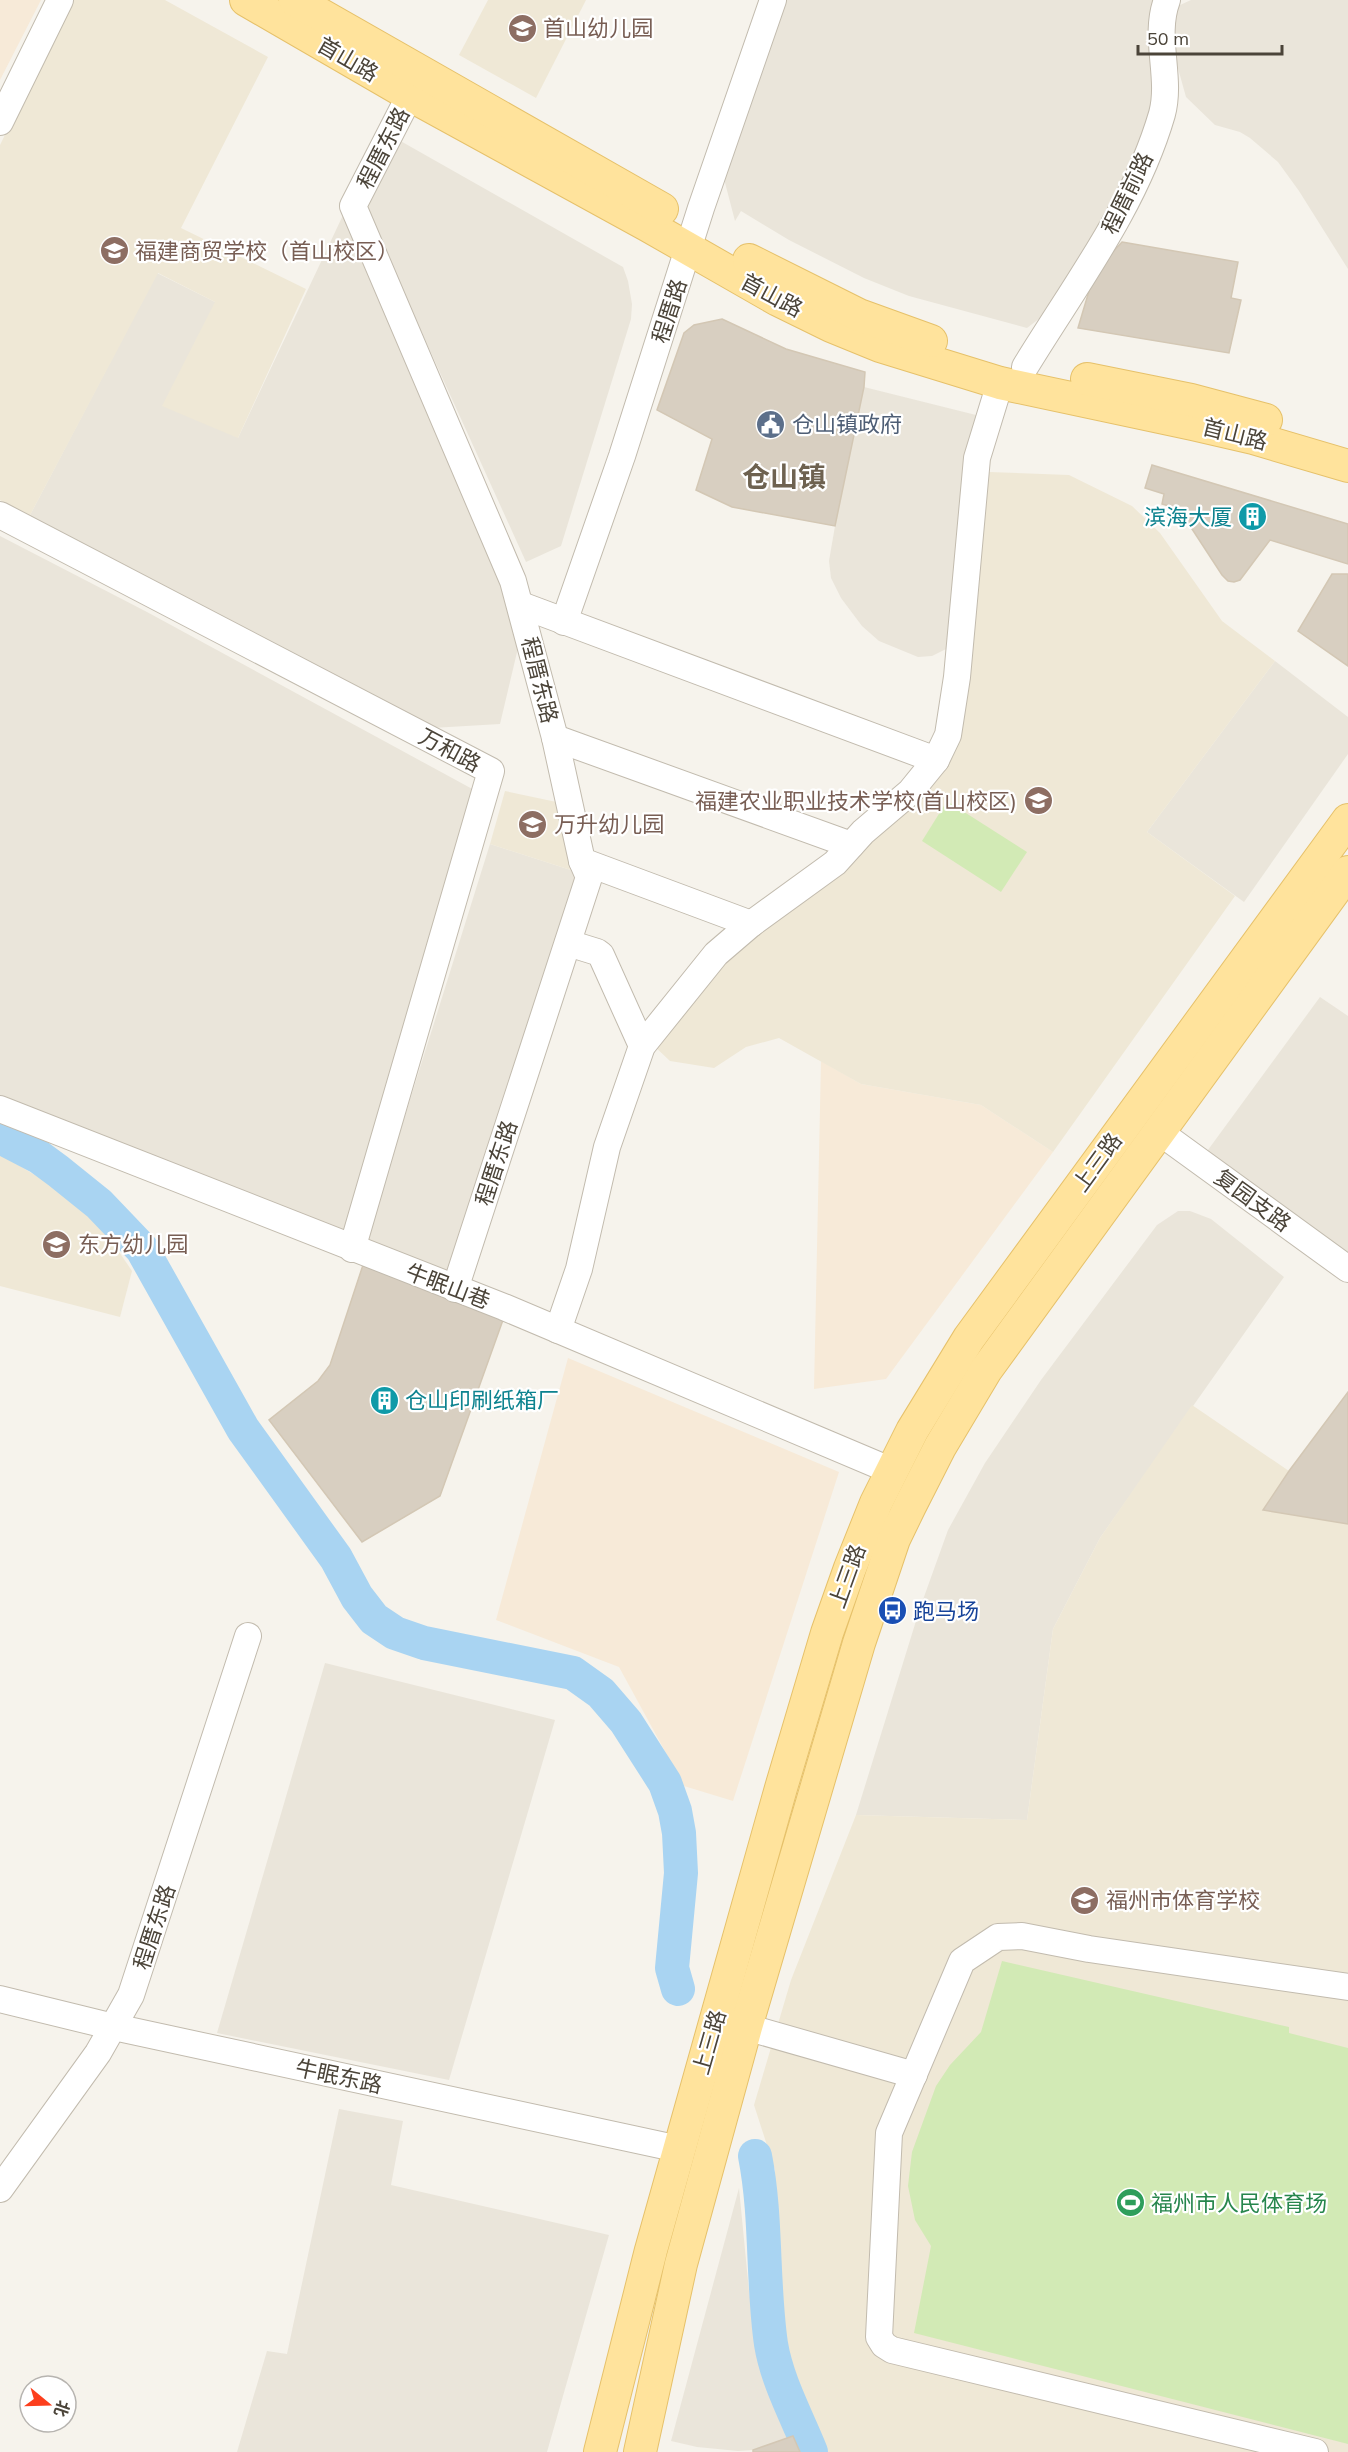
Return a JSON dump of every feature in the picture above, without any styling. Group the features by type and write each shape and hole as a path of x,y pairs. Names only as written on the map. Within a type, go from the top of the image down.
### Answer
{"main road":[{"name":"首山路","path":"246,0 410,95 692,238 741,256 859,315 938,343 1012,375 1191,400 1348,460"},
{"name":"首山路","path":"295,0 692,238"},
{"name":"上三路","path":"600,2452 651,2250 781,1788 827,1633 862,1535 892,1471 932,1396 975,1329 1348,820"},
{"name":"上三路","path":"640,2452 681,2264 746,2027 845,1688 894,1539 940,1447 986,1370 1348,872"}],"street":[{"path":"0,122 60,0"},
{"name":"程厝路","path":"564,622 622,456 692,238 773,0"},
{"name":"程厝前路","path":"558,1330 579,1269 607,1147 642,1046 709,961 751,924 832,866 851,845 915,786 936,760 948,735 957,677 975,468 983,433 1012,375 1118,218 1140,172 1164,106 1162,26 1167,0"},
{"name":"程厝东路","path":"410,95 353,206 509,570 521,605 555,738 582,861 589,877 455,1289"},
{"name":"万和路","path":"0,515 491,771 352,1249"},
{"path":"521,605 936,760"},
{"path":"555,738 851,845"},
{"path":"582,861 751,924"},
{"path":"568,943 601,955 642,1046"},
{"name":"牛眠山巷","path":"0,1109 558,1330 892,1471"},
{"name":"复园支路","path":"1158,1131 1348,1269"},
{"name":"程厝东路","path":"0,2188 82,2076 114,2027 138,1977 248,1636"},
{"path":"1315,2452 904,2353 884,2346 879,2337 889,2133 962,1961 998,1937 1022,1936 1089,1949 1348,1987"},
{"name":"牛眠东路","path":"0,1999 114,2027 679,2149"},
{"path":"746,2027 914,2075"}],"shaded area":[{"path":"0,0 41,0 0,80"},
{"name":"福建商贸学校（首山校区）","path":"71,0 165,0 268,57 181,228 306,289 238,438 162,406 215,302 158,273 28,519 0,500 0,145"},
{"name":"首山幼儿园","path":"488,0 586,0 536,98 459,55"},
{"path":"782,0 1161,0 1155,99 1131,172 1048,312 1027,328 909,296 864,278 789,240 741,211 735,221 723,175"},
{"path":"1191,0 1348,0 1348,269 1278,162 1240,132 1215,125 1186,97 1174,54 1172,19 1178,6"},
{"path":"397,139 623,267 628,281 632,304 631,319 561,546 526,562 363,203"},
{"path":"344,213 522,631 500,724 432,728 28,519 157,273 215,302 238,438"},
{"path":"864,387 980,416 950,647 932,656 918,657 879,641 862,626 841,598 831,578 829,561 835,526"},
{"name":"福建农业职业技术学校(首山校区)","path":"989,472 1069,475 1132,506 1160,533 1222,621 1275,661 1147,832 1235,896 1053,1152 981,1105 861,1084 779,1038 746,1047 714,1068 670,1061 652,1044 680,1003 945,754 978,498"},
{"path":"0,536 147,612 476,791 343,1234 0,1100"},
{"path":"1275,661 1348,717 1348,754 1244,902 1147,832"},
{"name":"万升幼儿园","path":"505,791 566,804 583,874 490,844"},
{"path":"490,844 583,874 454,1275 364,1247"},
{"path":"1320,997 1348,1016 1348,1257 1205,1154"},
{"path":"821,1061 861,1084 981,1105 1053,1152 886,1379 814,1389"},
{"name":"东方幼儿园","path":"0,1154 81,1203 96,1218 132,1271 120,1317 0,1286"},
{"path":"1178,1211 1190,1211 1211,1219 1284,1277 1100,1538 1053,1629 1027,1820 856,1815 920,1608 948,1530 985,1463 1041,1380 1157,1225"},
{"path":"568,1358 839,1472 733,1801 684,1786 619,1667 496,1620"},
{"name":"福州市体育学校","path":"1192,1405 1289,1471 1263,1510 1348,1524 1348,2452 823,2452 785,2364 779,2339 775,2292 775,2170 754,2105 791,1980 856,1815 1027,1820 1053,1629 1100,1538"},
{"path":"325,1663 555,1720 449,2080 217,2033"},
{"path":"339,2109 403,2121 391,2185 609,2235 547,2452 237,2452 267,2351 287,2354"},
{"path":"739,2188 749,2291 757,2344 777,2402 793,2436 753,2450 738,2451 697,2447 671,2441"}],"green space":[{"path":"947,801 1027,852 1001,892 922,841"},
{"name":"福州市人民体育场","path":"1002,1961 1289,2027 1289,2033 1348,2048 1348,2444 914,2333 931,2246 915,2220 908,2186 912,2152 936,2086 950,2065 981,2032"}],"building":[{"path":"1122,242 1238,262 1231,298 1241,300 1229,353 1078,328 1095,271"},
{"name":"仓山镇政府","path":"722,319 786,349 865,372 864,387 835,526 732,507 696,490 712,439 657,410 684,333 694,325"},
{"name":"滨海大厦","path":"1152,465 1348,524 1348,564 1270,540 1240,580 1228,581 1179,509 1162,504 1164,494 1145,488"},
{"path":"1332,574 1348,574 1348,666 1298,631"},
{"name":"仓山印刷纸箱厂","path":"363,1265 503,1320 440,1496 362,1542 269,1420 318,1381 330,1365"},
{"path":"1348,1392 1348,1524 1263,1510 1289,1471"},
{"path":"793,2436 800,2452 753,2452 753,2450"}],"waterway":[{"path":"0,1137 39,1157 58,1171 99,1204 142,1249 243,1429 336,1558 357,1597 374,1619 395,1633 424,1643 573,1673 601,1693 626,1722 665,1783 675,1811 679,1833 681,1873 672,1968 678,1989"},
{"path":"755,2156 761,2202 771,2344 783,2385 811,2452"}],"place":[{"name":"首山幼儿园","path":"522,28"},
{"name":"福建商贸学校（首山校区）","path":"114,251"},
{"name":"仓山镇政府","path":"771,424"},
{"name":"滨海大厦","path":"1253,517"},
{"name":"福建农业职业技术学校(首山校区)","path":"1038,801"},
{"name":"万升幼儿园","path":"533,824"},
{"name":"东方幼儿园","path":"57,1244"},
{"name":"仓山印刷纸箱厂","path":"384,1400"},
{"name":"跑马场","path":"892,1611"},
{"name":"福州市体育学校","path":"1085,1900"},
{"name":"福州市人民体育场","path":"1130,2203"}],"district":[{"name":"仓山镇","path":"784,477"}]}
